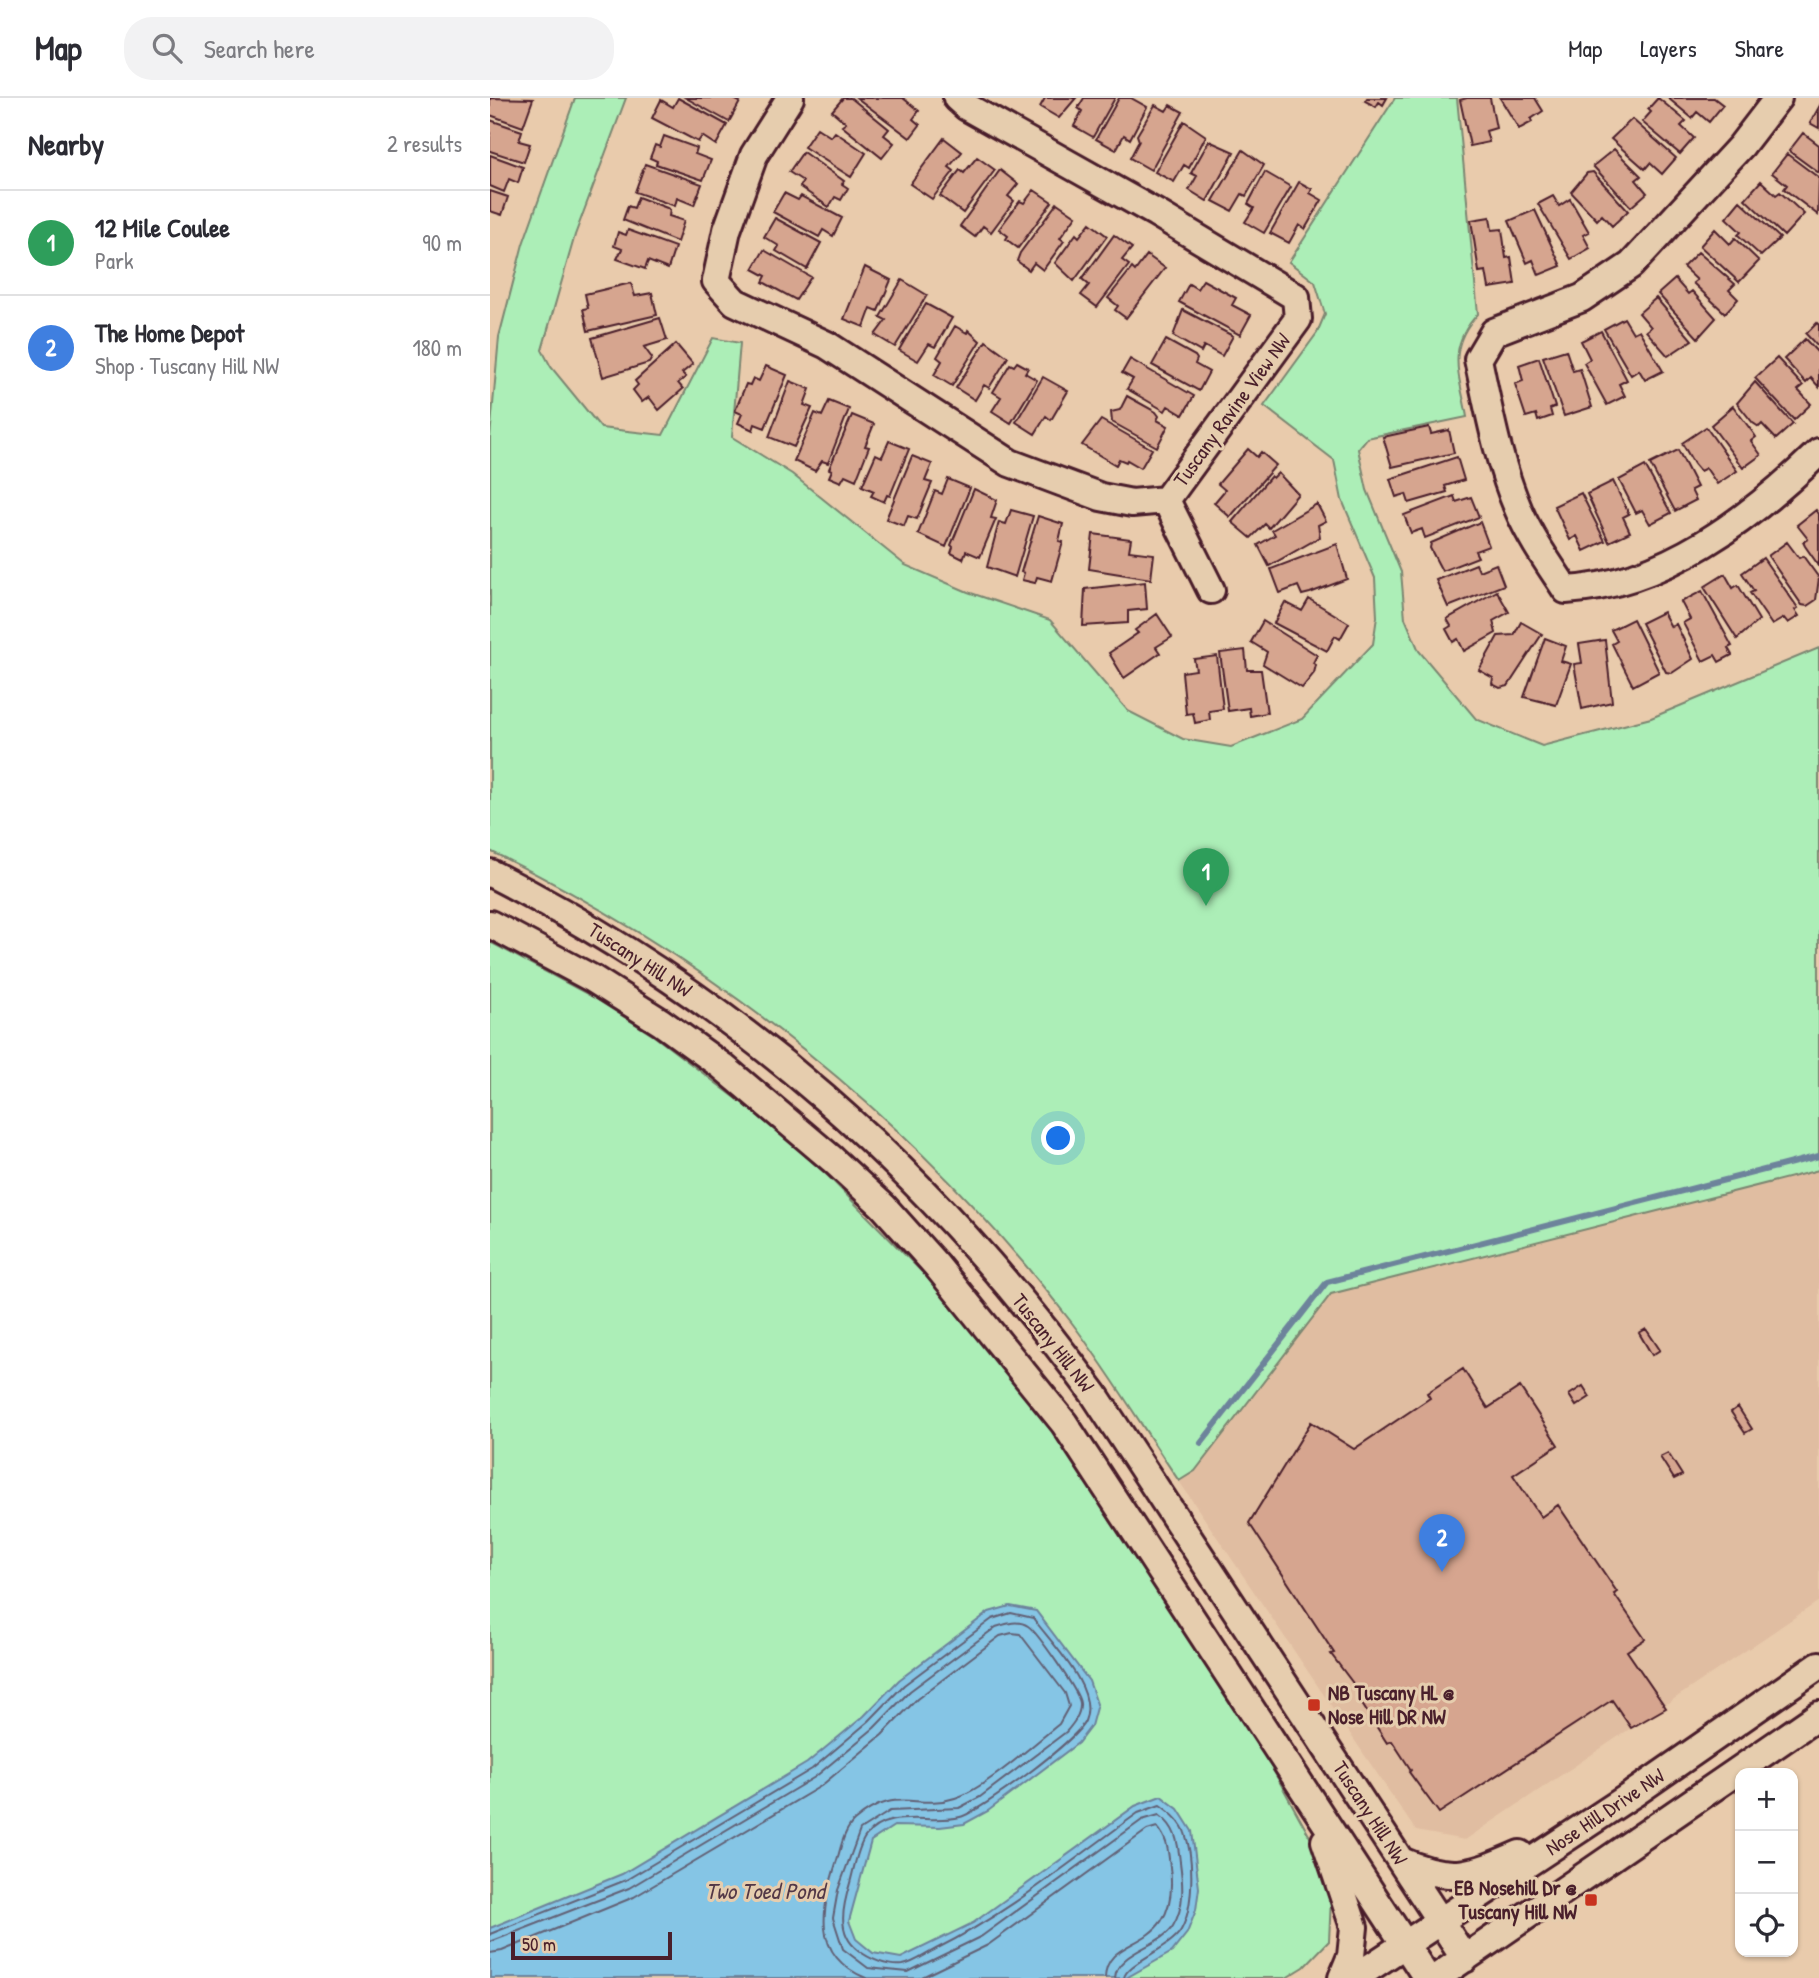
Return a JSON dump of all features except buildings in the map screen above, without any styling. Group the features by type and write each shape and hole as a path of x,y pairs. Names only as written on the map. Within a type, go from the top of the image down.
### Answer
{"street":[{"name":"Tuscany Ravine View NW","path":"790,98 754,155 727,230 716,281 735,302 827,345 1010,463 1101,497 1132,503 1166,500 1297,319 1296,297 1156,213 967,107 957,98"},
{"path":"1778,98 1741,146 1631,265 1582,298 1494,332 1478,359 1492,430 1509,487 1532,536 1566,590 1598,588 1657,566 1717,536 1764,504 1819,452"},
{"path":"1166,500 1211,590"},
{"name":"Tuscany Hill NW","path":"490,873 619,944 742,1029 830,1101 954,1221 1048,1332 1094,1394 1465,1959"},
{"name":"Tuscany Hill NW","path":"490,923 593,979 661,1022 771,1106 883,1206 983,1320 1064,1423 1427,1978"},
{"name":"Nose Hill Drive NW","path":"1354,1978 1633,1794 1819,1665"},
{"name":"Nose Hill Drive NW","path":"1436,1978 1819,1715"},
{"path":"1302,1787 1335,1865 1354,1927 1351,1956 1342,1978"},
{"path":"1401,1861 1431,1874 1480,1871 1633,1794"}],"shaded area":[{"path":"1819,1170 1819,1601 1465,1840 1416,1831 1179,1481 1195,1471 1331,1294"}],"green space":[{"path":"575,98 626,98 575,235 542,350 551,367 601,428 663,435 713,338 740,343 732,437 792,474 905,565 968,592 1050,620 1128,711 1183,739 1231,747 1302,719 1373,644 1377,617 1375,578 1342,500 1334,460 1264,406 1317,333 1325,314 1315,282 1289,262 1395,98 1457,98 1478,314 1461,339 1458,351 1459,375 1467,417 1367,438 1358,449 1367,490 1401,572 1405,618 1419,651 1476,719 1542,746 1651,718 1819,648 1819,1170 1331,1294 1195,1471 1179,1481 1072,1323 1012,1250 948,1181 880,1115 808,1053 733,996 655,943 574,894 490,851 490,438 499,337 523,244"},
{"path":"490,942 593,997 654,1036 770,1124 828,1176 955,1306 1024,1389 1110,1512 1250,1728 1332,1877 1329,1941 1304,1967 1286,1978 490,1978"}],"water":[{"name":"Two Toed Pond","path":"1010,1606 1036,1611 1089,1681 1097,1704 1091,1726 1078,1743 988,1811 964,1824 940,1827 894,1826 871,1841 849,1921 856,1939 873,1953 901,1958 973,1923 1135,1806 1161,1796 1178,1809 1192,1831 1199,1888 1196,1910 1187,1933 1172,1952 1126,1978 490,1978 490,1928 622,1874 807,1763 864,1716 899,1680 989,1612"}],"waterway":[{"path":"1201,1443 1327,1282 1819,1156"}],"place":[{"name":"12 Mile Coulee","path":"1206,906"},
{"name":"The Home Depot","path":"1442,1572"},
{"name":"NB Tuscany HL @ Nose Hill DR NW","path":"1314,1705"},
{"name":"EB Nosehill Dr @ Tuscany Hill NW","path":"1591,1900"}]}
